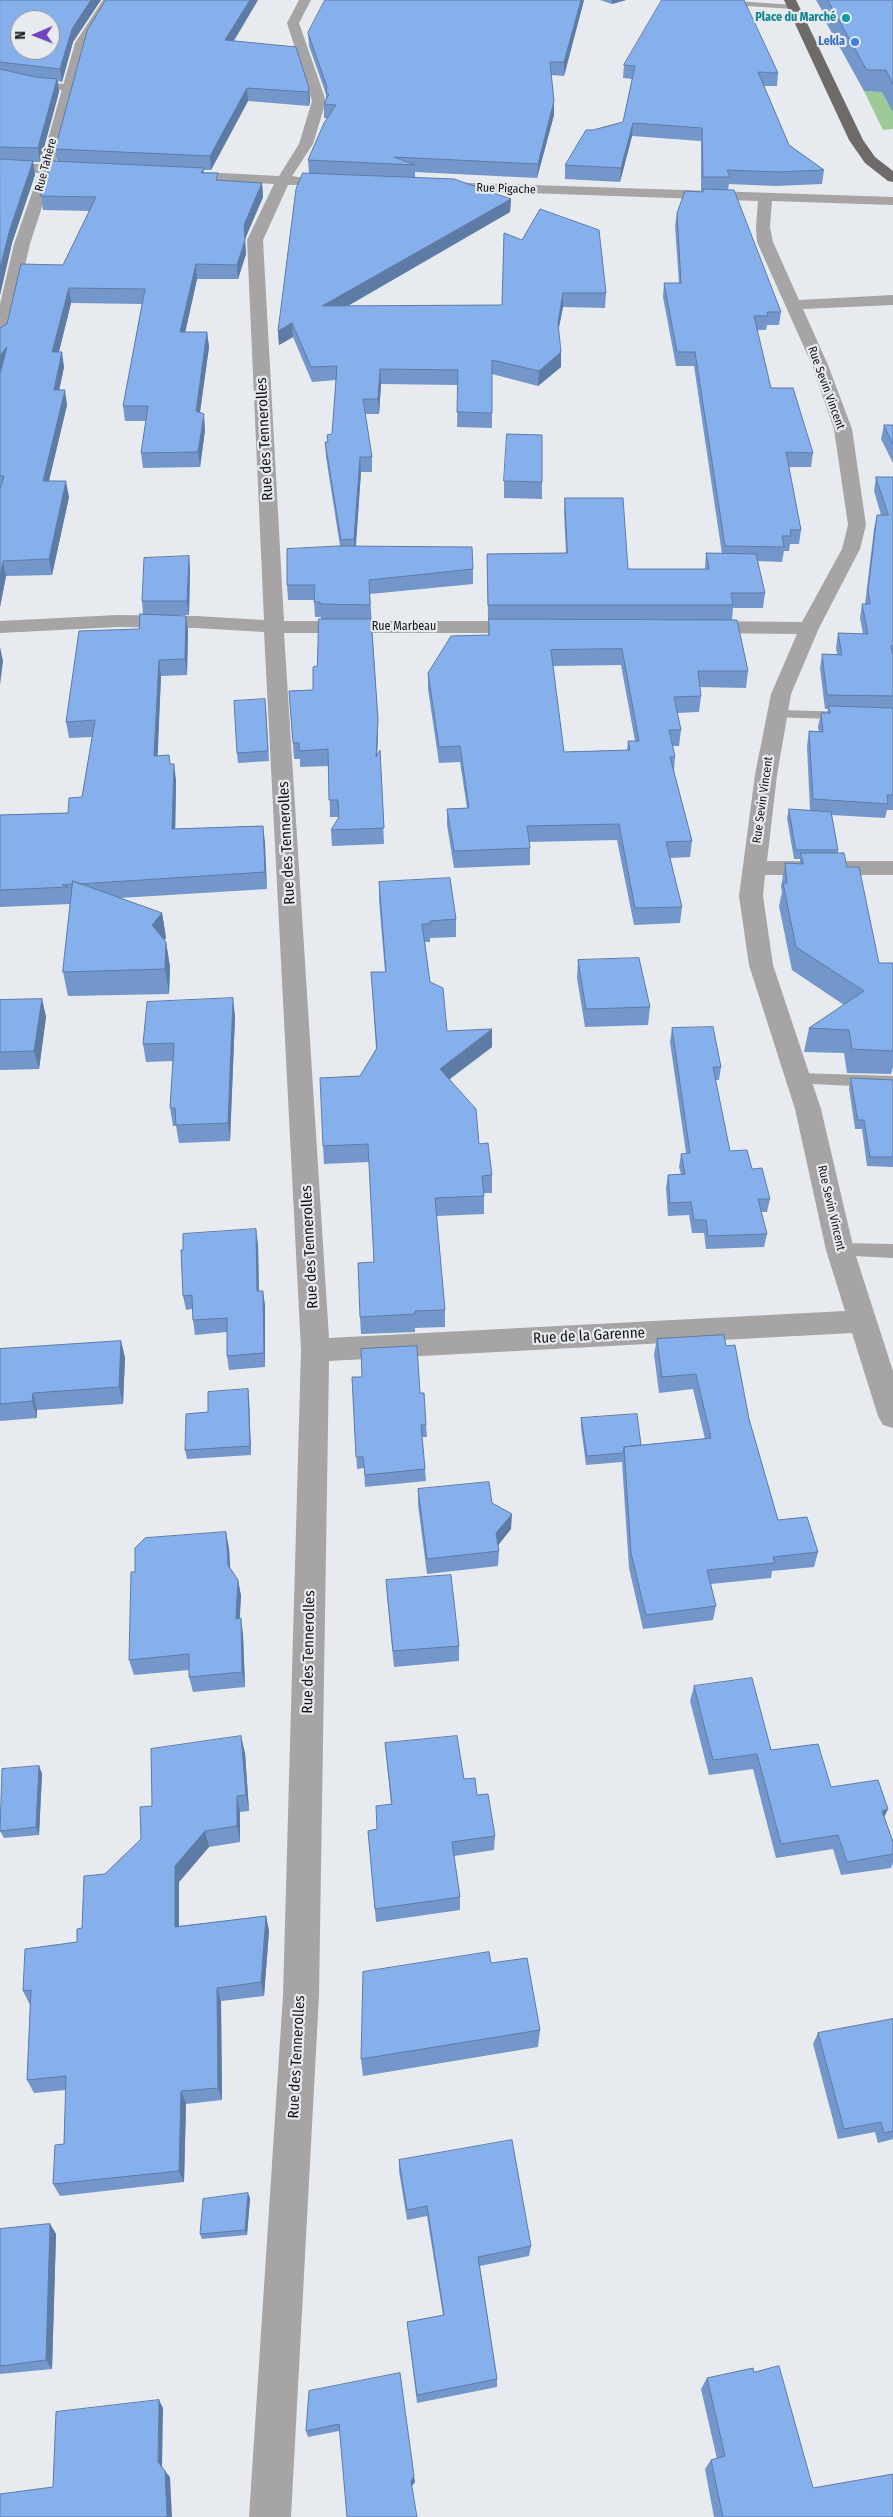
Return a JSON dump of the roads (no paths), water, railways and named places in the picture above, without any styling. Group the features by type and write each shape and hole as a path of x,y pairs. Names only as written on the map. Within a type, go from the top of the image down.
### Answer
{"main road":[{"path":"792,3 856,140 870,160 893,178"}],"street":[{"name":"Rue Tahère","path":"0,338 22,244 46,168 81,43 109,0"},
{"name":"Rue des Tennerolles","path":"270,2517 301,1995 316,1350 274,627 255,240 283,180 306,144 319,101 293,24 305,0"},
{"path":"0,167 103,170"},
{"path":"171,174 310,181"},
{"name":"Rue Pigache","path":"427,186 765,199 893,201"},
{"name":"Rue Sevin Vincent","path":"765,199 763,227 765,242 820,365 843,429 857,525 851,549 809,628 781,694 766,775 751,896 760,965 808,1109 840,1250 893,1416"},
{"path":"792,305 893,300"},
{"name":"Rue Marbeau","path":"0,627 116,621 196,622 274,627 546,627"},
{"path":"685,627 809,628"},
{"path":"753,868 893,868"},
{"name":"Rue de la Garenne","path":"316,1350 862,1321"}],"lane":[{"path":"726,0 746,4 792,3"},
{"path":"0,78 40,86 68,86"},
{"path":"777,714 893,716"},
{"path":"798,1079 893,1082"},
{"path":"840,1250 893,1251"}],"place":[{"name":"Place du Marché","path":"846,18"},
{"name":"Lekla","path":"855,42"}]}
